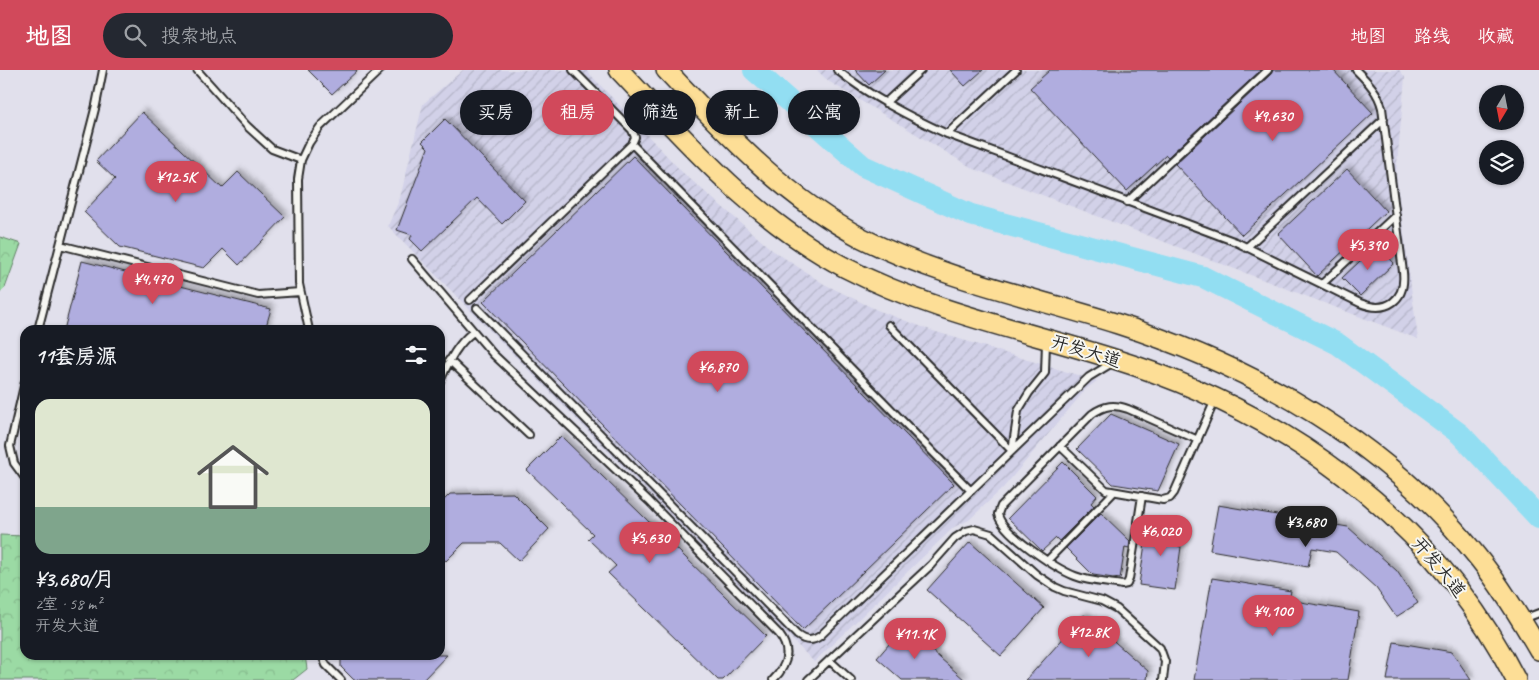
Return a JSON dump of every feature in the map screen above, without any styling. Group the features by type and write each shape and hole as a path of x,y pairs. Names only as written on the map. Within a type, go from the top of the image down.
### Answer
{"main road":[{"name":"开发大道","path":"619,70 733,189 786,231 815,250 874,282 906,295 1119,360 1175,381 1269,426 1327,462 1381,505 1418,541 1452,580 1492,637 1516,680"},
{"name":"开发大道","path":"666,70 734,141 781,184 833,221 860,237 889,251 949,274 1119,324 1188,349 1286,395 1347,434 1404,480 1456,531 1501,588 1539,650"}],"lane":[{"path":"39,325 96,105 103,70"},
{"path":"197,70 247,126 272,149 301,160"},
{"path":"308,325 300,292 297,189 301,160 309,142 320,127 380,70"},
{"path":"837,70 885,104 910,118 947,134 1246,248 1371,307 1382,307 1397,298 1404,283 1380,98 1374,88 1356,70"},
{"path":"885,104 921,70"},
{"path":"947,134 1016,70"},
{"path":"1127,202 1268,70"},
{"path":"470,300 632,144 635,137 632,130 578,72"},
{"path":"1246,248 1384,119"},
{"path":"632,144 971,491"},
{"path":"1322,284 1396,215"},
{"path":"60,245 258,295 300,292"},
{"path":"412,259 473,332 513,375 649,502 779,634 786,646 787,658 783,669 773,680"},
{"path":"477,308 802,639 809,641 816,640 1090,377 1109,364 1119,360"},
{"path":"889,325 1012,451"},
{"path":"445,370 460,344 473,332"},
{"path":"1012,451 1018,411 1028,392 1045,374 1046,339"},
{"path":"450,360 529,435"},
{"path":"1060,446 1100,485 1114,492 1163,500 1170,498 1216,400"},
{"path":"20,403 10,446 14,464 20,472"},
{"path":"1142,496 1129,579 1127,584 1122,585 1076,577 1047,561 1025,545 1000,521 998,514 1001,506 1092,414 1108,405 1119,406 1198,440"},
{"path":"1047,561 1114,492"},
{"path":"808,680 931,565 958,535 966,531 979,530 991,534 1037,575 1055,587 1102,601 1117,609 1160,648 1165,662 1163,680"},
{"path":"1531,616 1539,613"},
{"path":"324,660 326,665 341,680"},
{"path":"829,660 851,680"}],"shaded area":[{"path":"463,70 586,70 605,90 542,90 542,135 614,135 614,100 624,110 624,135 647,135 682,172 772,250 824,284 877,310 933,331 1097,381 1086,389 1003,488 969,520 954,527 814,662 388,226 400,198 423,104"},
{"path":"817,70 1399,70 1405,77 1396,175 1418,339 974,169 860,100 860,90 843,90 828,81"}],"green space":[{"path":"0,237 21,244 5,288 0,293"},
{"path":"0,535 20,536 20,660 306,660 307,669 293,680 0,680"}],"building":[{"path":"308,70 358,70 332,94"},
{"path":"855,70 885,70 869,85"},
{"path":"950,70 983,70 965,86"},
{"path":"1050,70 1261,70 1168,157 1166,155 1127,191 1030,88"},
{"path":"1273,70 1333,70 1373,113 1242,235 1175,164 1271,74"},
{"path":"142,112 222,188 238,172 285,217 239,265 223,249 204,268 120,247 84,212 115,179 96,161"},
{"path":"445,119 525,201 502,224 477,198 422,251 410,239 412,235 397,230 428,148 422,142"},
{"path":"633,156 954,484 803,630 483,302"},
{"path":"1347,169 1386,211 1317,276 1278,234"},
{"path":"1377,245 1394,263 1360,296 1342,278"},
{"path":"82,261 271,309 266,325 65,325"},
{"path":"1111,414 1179,444 1158,491 1113,484 1077,449"},
{"path":"561,436 766,636 723,680 718,680 608,573 616,566 588,539 593,534 527,470"},
{"path":"1063,462 1097,496 1091,503 1094,506 1059,541 1056,538 1042,551 1008,518"},
{"path":"513,493 549,529 519,561 500,543 464,543 446,561 445,499 450,494"},
{"path":"1218,505 1348,527 1397,571 1418,603 1396,617 1376,588 1336,552 1312,548 1308,567 1210,550"},
{"path":"1101,513 1130,541 1129,548 1125,547 1120,579 1093,575 1066,548"},
{"path":"1148,523 1180,528 1178,546 1181,547 1175,590 1139,585"},
{"path":"970,542 1044,608 1001,656 927,590"},
{"path":"1212,578 1291,591 1289,600 1359,612 1348,680 1194,680"},
{"path":"1084,615 1148,671 1147,680 1026,680"},
{"path":"903,628 907,629 965,680 902,680 877,658"},
{"path":"1394,642 1452,652 1471,680 1387,680"},
{"path":"341,660 442,660 423,680 354,680 341,667"}],"waterway":[{"path":"754,70 863,166 971,215 1203,277 1338,344 1460,434 1539,518"}]}
